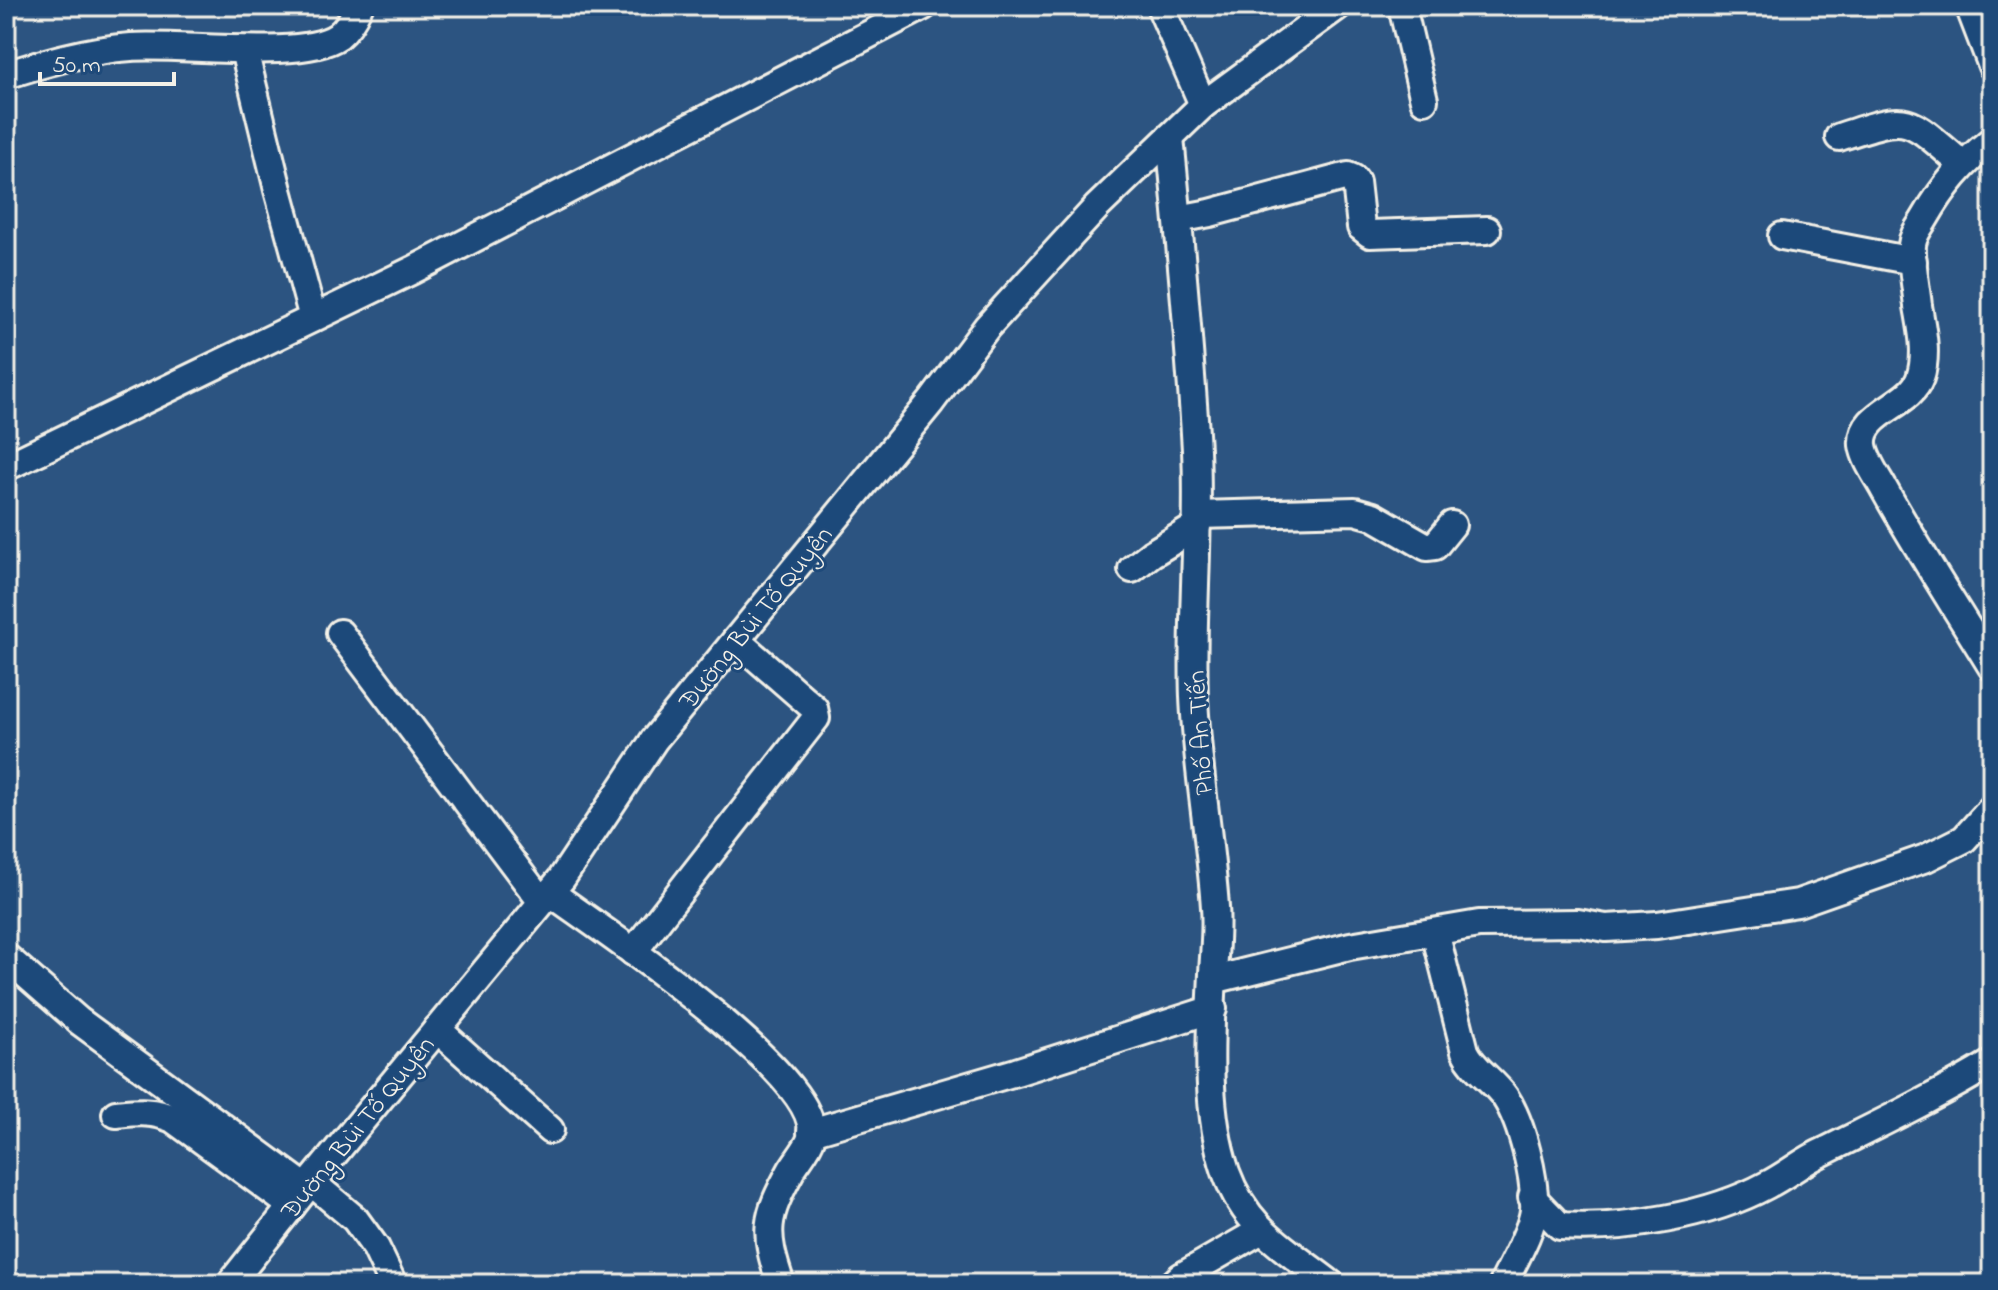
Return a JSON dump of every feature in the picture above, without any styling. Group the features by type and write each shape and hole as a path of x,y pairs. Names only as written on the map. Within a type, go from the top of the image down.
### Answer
{"street":[{"path":"6,75 96,50 169,45 244,50 296,48 324,43 344,30 359,6"},
{"path":"6,467 413,270 924,6"},
{"path":"1160,6 1203,105"},
{"name":"Đường Bùi Tố Quyên","path":"230,1284 546,898 654,740 931,402 987,327 1097,207 1203,105 1338,6"},
{"path":"1402,6 1424,100"},
{"path":"1969,6 1992,66"},
{"path":"244,50 313,318"},
{"path":"1839,137 1888,121 1907,122 1918,126 1962,164"},
{"name":"Phố An Tiến","path":"1170,137 1196,449 1194,695 1216,911 1210,1044 1217,1134 1237,1197 1260,1231 1331,1284"},
{"path":"1992,140 1962,164 1935,199 1915,233 1913,261 1924,340 1923,368 1917,384 1905,399 1873,421 1865,432 1863,445 1900,518 1992,667"},
{"path":"1178,219 1224,210 1348,176 1356,182 1361,227 1370,234 1487,230"},
{"path":"1782,236 1913,261"},
{"path":"1132,569 1197,521 1355,511 1373,516 1427,547 1435,546 1452,525"},
{"path":"340,633 546,898 633,952 732,1028 781,1076 803,1105 812,1123 811,1140 776,1199 768,1231 781,1284"},
{"path":"633,952 816,718 814,708 736,640"},
{"path":"1213,980 1350,946 1479,924 1578,923 1606,928 1657,925 1798,903 1926,858 1964,839 1983,838 1992,808"},
{"path":"1435,932 1470,1062 1493,1081 1515,1113 1528,1162 1534,1211 1503,1284"},
{"path":"6,957 79,1021 303,1192"},
{"path":"811,1132 1016,1072 1213,1009"},
{"path":"437,1029 550,1130"},
{"path":"1532,1197 1560,1226 1597,1228 1714,1206 1769,1185 1815,1155 1935,1097 1992,1063"},
{"path":"116,1114 144,1111 173,1119 355,1219 376,1248 393,1284"},
{"path":"1173,1284 1260,1231"}]}
